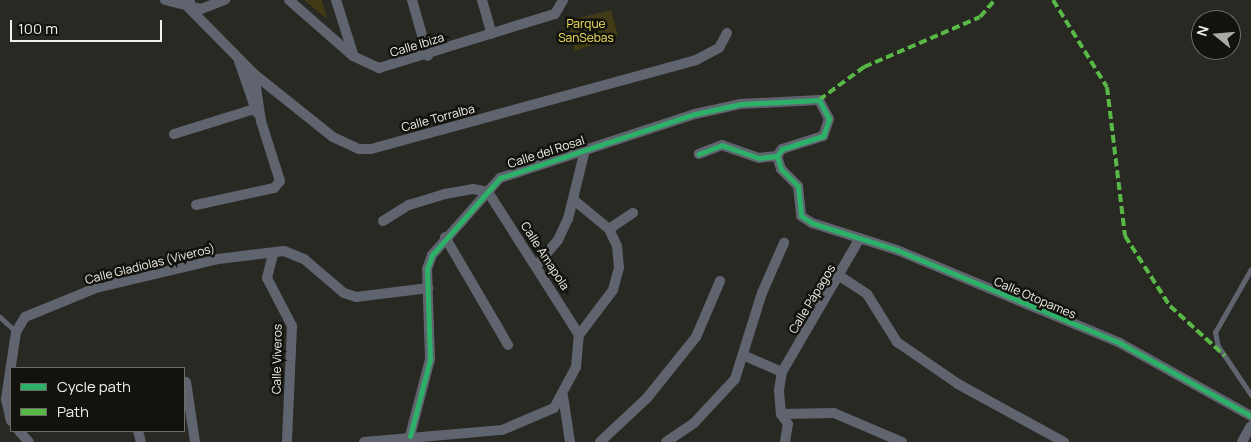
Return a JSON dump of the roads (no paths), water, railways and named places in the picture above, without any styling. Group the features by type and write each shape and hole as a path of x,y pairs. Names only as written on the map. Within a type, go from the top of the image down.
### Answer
{"street":[{"name":"Calle Torralba","path":"165,0 189,4 237,58 254,74 333,137 371,149 696,60 719,48 727,34"},
{"path":"189,4 225,0"},
{"name":"Calle Ibiza","path":"289,0 353,56 379,68 428,56 555,14 563,0"},
{"path":"336,0 353,56"},
{"path":"412,0 428,56"},
{"path":"482,0 492,34"},
{"path":"237,58 261,121"},
{"path":"196,204 278,184 261,121 254,74"},
{"name":"Calle del Rosal","path":"410,436 430,360 428,288 432,255 445,237 488,192 512,172 695,114 741,104 818,100 829,128 823,136 782,149 777,156"},
{"path":"174,134 255,109"},
{"path":"699,154 722,145 759,158 777,156"},
{"path":"537,265 558,240 574,200 585,150"},
{"name":"Calle Otopames","path":"777,156 781,169 798,186 801,216 828,231 860,238 1120,344 1251,416"},
{"path":"383,221 409,205 445,194 473,189 488,192"},
{"name":"Calle Amapola","path":"488,192 537,265 580,335"},
{"path":"364,442 410,436 502,430 540,418 564,396 576,367 580,335 613,290 619,268 617,246 609,229 574,200"},
{"path":"609,229 633,213"},
{"path":"445,237 508,345"},
{"name":"Calle Pápagos","path":"782,372 841,277 860,238"},
{"path":"666,442 709,410 735,379 744,356 762,293 784,243"},
{"name":"Calle Gladiolas (Viveros)","path":"16,332 25,316 96,288 218,259 293,253 344,294 356,297 428,288"},
{"name":"Calle Viveros","path":"273,254 267,278 292,326 287,442"},
{"path":"841,277 867,294 896,342 958,384 1057,440"},
{"path":"600,442 647,398 696,336 720,281"},
{"path":"11,367 16,332"},
{"path":"744,356 782,372 781,414 788,424 785,442"},
{"path":"10,372 6,399 10,417"},
{"path":"186,382 195,442"},
{"path":"564,396 570,442"},
{"path":"781,414 834,413 902,442"},
{"path":"1242,442 1251,426"},
{"path":"20,432 29,442"}],"lane":[{"path":"1251,269 1216,332 1218,346 1251,395"},
{"path":"0,317 16,332"}],"park label":[{"name":"Parque SanSebas","path":"586,31"}]}
